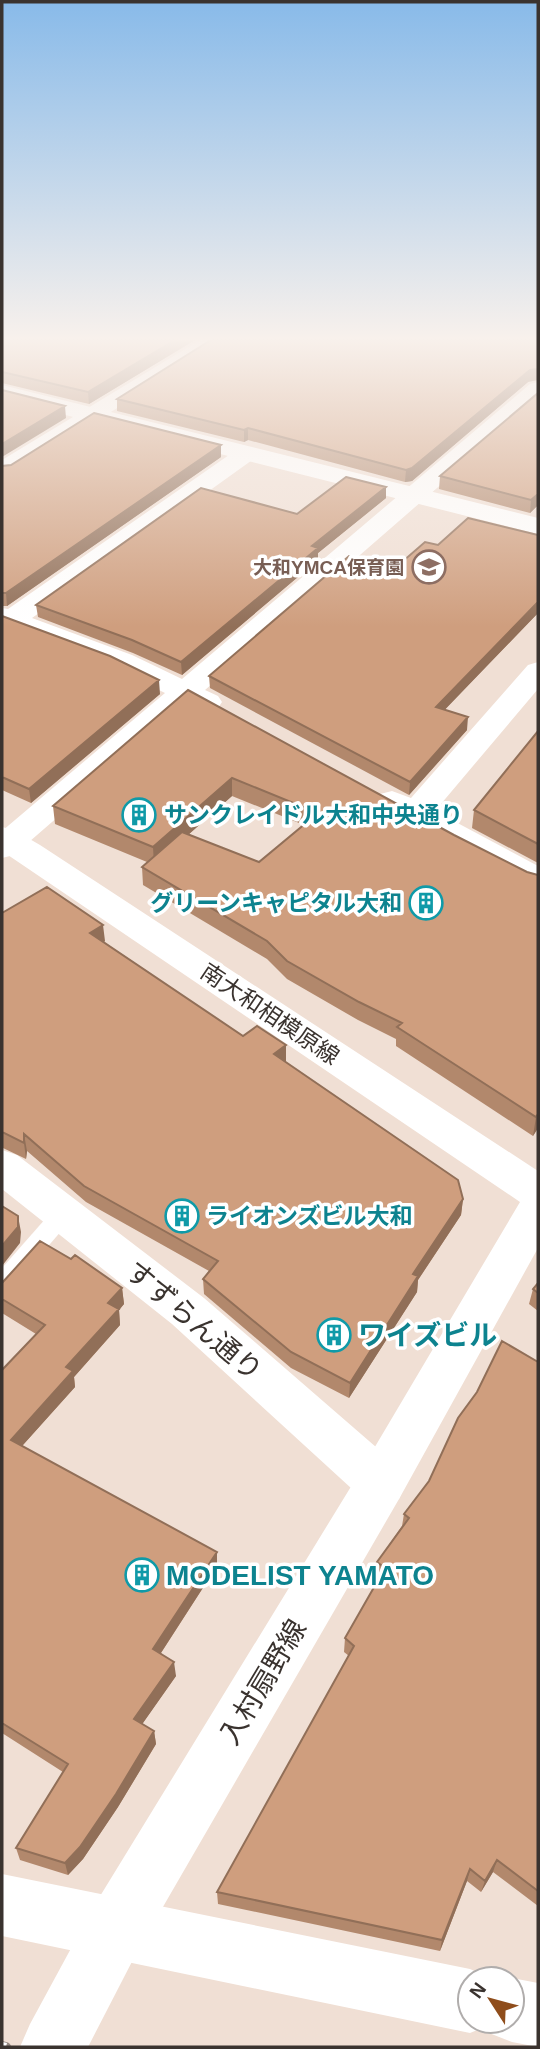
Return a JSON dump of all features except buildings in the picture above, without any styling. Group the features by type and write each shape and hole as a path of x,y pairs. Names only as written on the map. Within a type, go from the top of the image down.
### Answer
{"street":[{"path":"2,470 59,436"},
{"path":"177,436 538,526"},
{"path":"4,842 186,691 484,436"},
{"path":"7,617 247,453"},
{"path":"7,617 122,661 238,718"},
{"path":"415,813 538,671"},
{"path":"368,788 538,880"},
{"name":"南大和相模原線","path":"4,842 538,1192"},
{"name":"すずらん通り","path":"2,1166 188,1311 381,1483"},
{"name":"入村扇野線","path":"53,2047 116,1928 381,1483 538,1209"},
{"path":"2,1905 456,1998"}],"lane":[{"path":"2,1283 62,1215"}],"railway":[{"path":"2,2046 6,2047"}],"place":[{"name":"大和YMCA保育園","path":"429,567"},
{"name":"サンクレイドル大和中央通り","path":"139,815"},
{"name":"グリーンキャピタル大和","path":"426,903"},
{"name":"ライオンズビル大和","path":"182,1216"},
{"name":"ワイズビル","path":"334,1335"},
{"name":"MODELIST YAMATO","path":"142,1575"}]}
